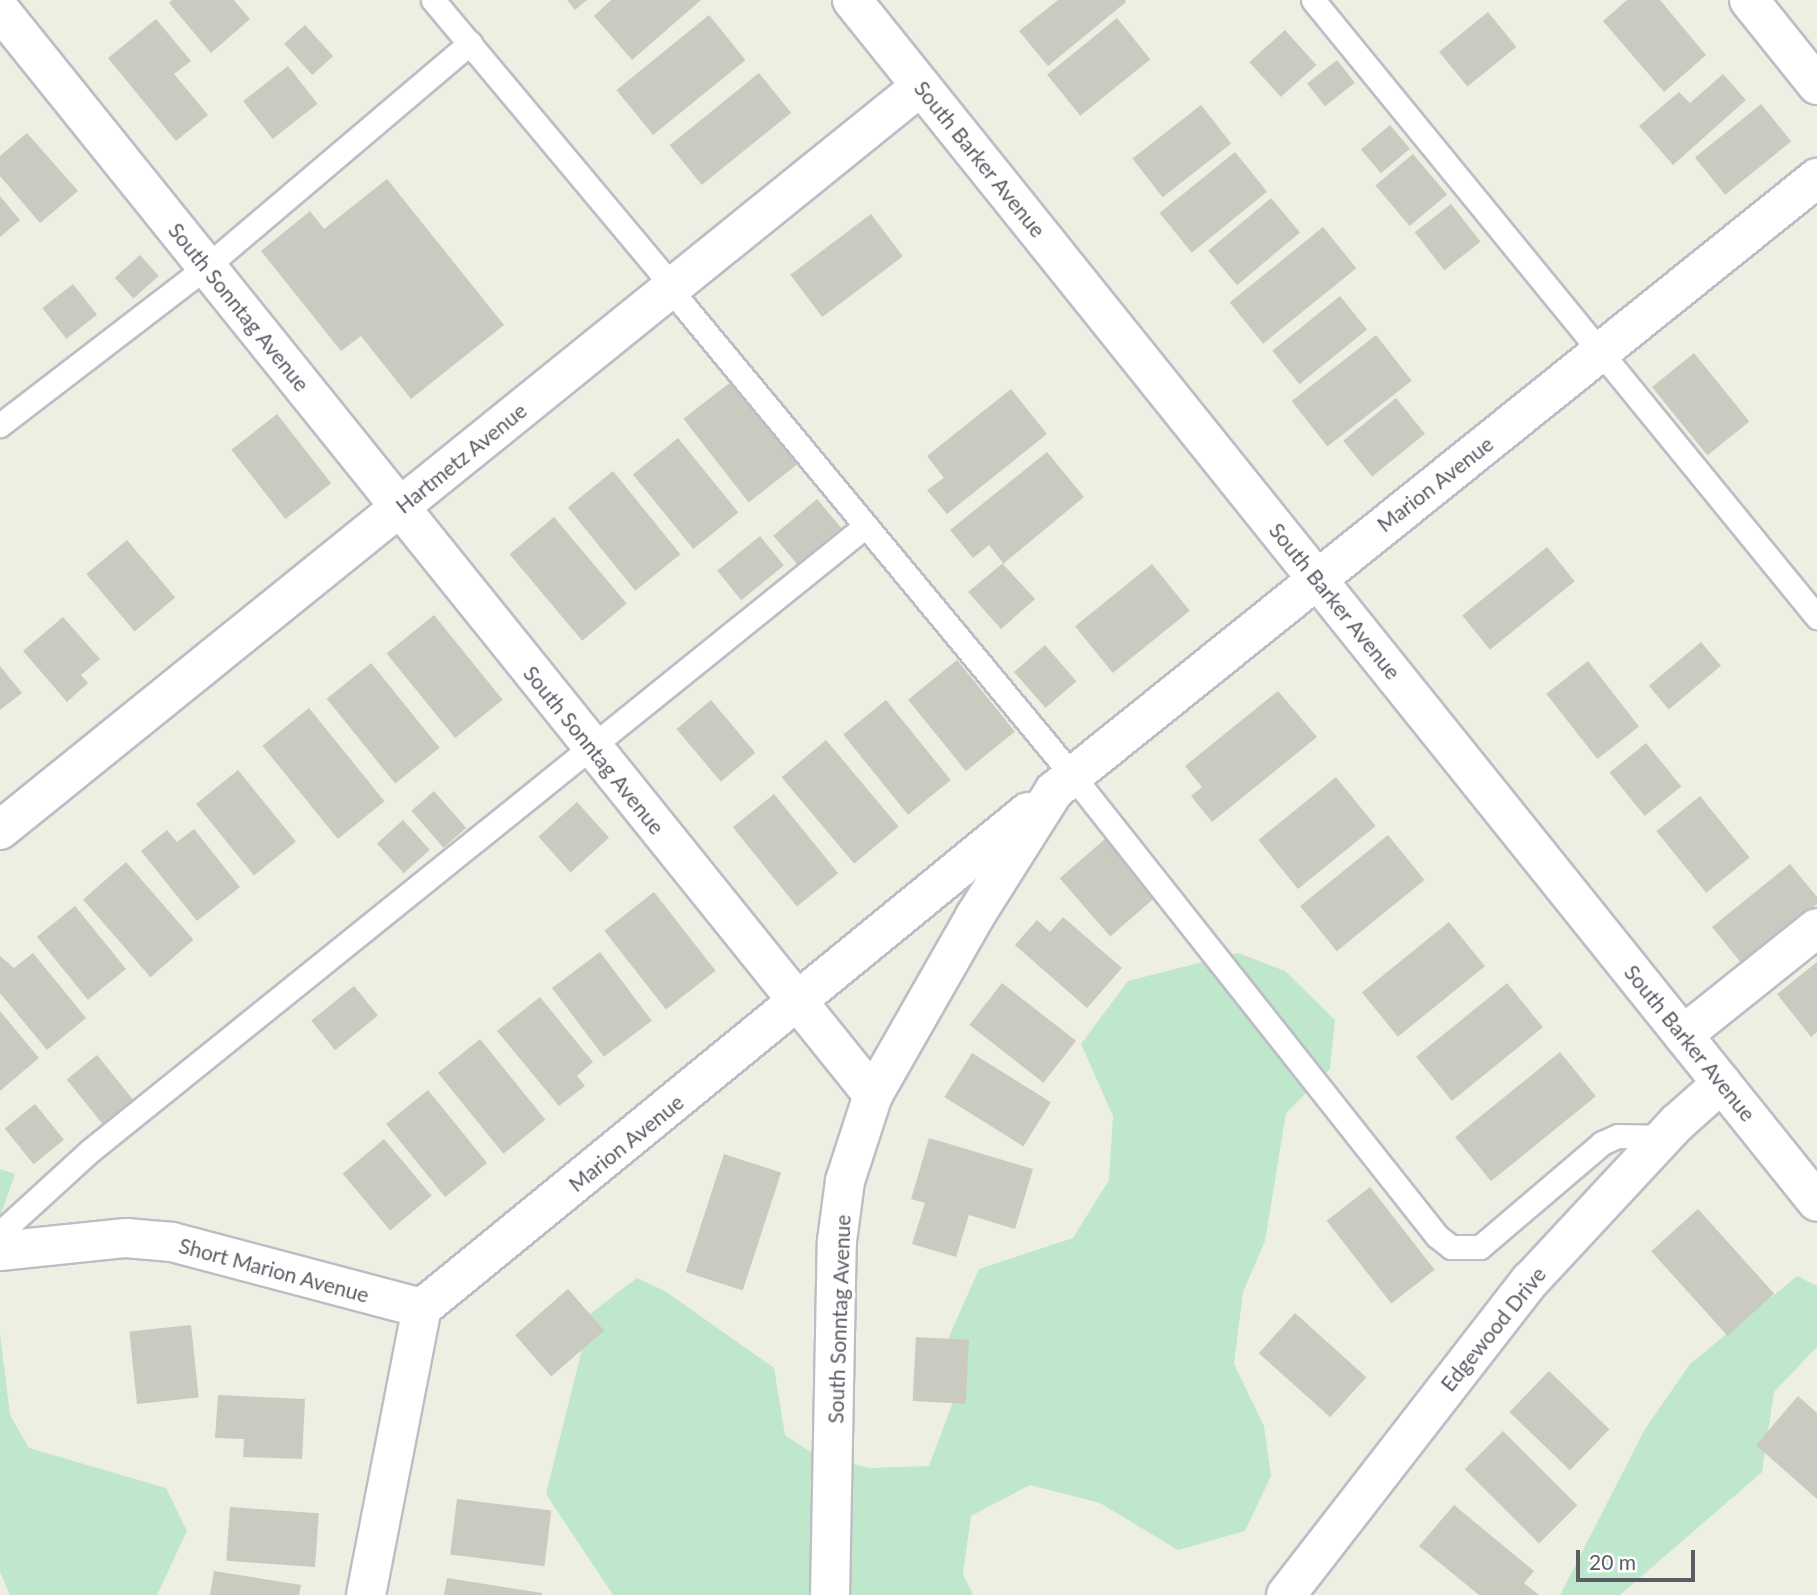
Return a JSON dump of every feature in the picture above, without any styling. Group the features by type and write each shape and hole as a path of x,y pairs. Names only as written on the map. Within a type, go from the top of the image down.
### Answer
{"street":[{"name":"South Barker Avenue","path":"852,0 1817,1202"},
{"path":"1749,0 1817,85"},
{"name":"South Sonntag Avenue","path":"6,11 399,508 801,1001 873,1095 845,1181 837,1241 830,1595"},
{"name":"Hartmetz Avenue","path":"0,830 921,86"},
{"name":"Marion Avenue","path":"422,1308 1316,578 1602,354 1817,178"},
{"name":"Marion Avenue","path":"873,1095 975,916 1063,783"},
{"path":"1683,1035 1817,928"},
{"name":"Edgewood Drive","path":"1286,1595 1530,1282 1664,1137 1722,1083"},
{"name":"Short Marion Avenue","path":"0,1251 126,1238 172,1242 422,1308"},
{"path":"366,1595 422,1308"}],"lane":[{"path":"433,0 671,288 1063,783 1437,1236 1451,1247 1480,1247 1495,1237 1602,1143 1618,1136 1664,1137"},
{"path":"1312,0 1817,618"},
{"path":"0,425 207,266 470,43"},
{"path":"0,1233 91,1150 863,528"}],"green space":[{"path":"1238,953 1285,971 1335,1020 1330,1069 1286,1113 1265,1241 1243,1292 1234,1364 1264,1426 1271,1476 1245,1531 1178,1550 1100,1503 1030,1485 971,1516 963,1574 973,1595 613,1595 546,1494 591,1313 637,1278 665,1291 774,1368 785,1435 812,1453 869,1468 929,1466 953,1402 948,1339 979,1269 1073,1238 1109,1180 1113,1116 1081,1044 1128,981"},
{"path":"0,1169 15,1174 0,1217"},
{"path":"1797,1276 1817,1286 1817,1347 1774,1392 1762,1472 1620,1595 1560,1595 1645,1429 1690,1364"},
{"path":"0,1333 10,1415 29,1448 166,1488 187,1531 157,1595 10,1595 0,1572"}],"building":[{"path":"172,0 234,0 250,19 211,53 169,3"},
{"path":"567,0 587,0 575,10"},
{"path":"611,0 701,0 632,60 594,16"},
{"path":"1058,0 1126,2 1048,66 1019,31"},
{"path":"1627,0 1660,0 1706,55 1664,92 1603,21"},
{"path":"1488,12 1516,47 1467,87 1439,52"},
{"path":"709,15 746,60 653,135 617,90"},
{"path":"1117,18 1150,59 1080,116 1047,75"},
{"path":"156,19 191,61 174,74 208,115 176,141 108,58"},
{"path":"305,25 333,56 312,75 284,44"},
{"path":"1285,30 1316,65 1281,97 1249,62"},
{"path":"1337,60 1355,83 1325,106 1307,83"},
{"path":"288,66 318,104 273,139 243,101"},
{"path":"759,73 791,113 702,185 670,145"},
{"path":"1723,74 1746,100 1673,165 1639,126 1679,92 1690,103"},
{"path":"1761,104 1791,141 1725,195 1695,157"},
{"path":"1201,105 1231,144 1163,197 1132,159"},
{"path":"1390,125 1410,149 1381,173 1361,149"},
{"path":"27,133 78,191 40,223 0,176 0,156"},
{"path":"1235,152 1267,192 1192,253 1160,213"},
{"path":"1413,154 1447,195 1410,226 1375,185"},
{"path":"387,179 504,325 411,399 361,336 341,351 261,251 310,211 324,229"},
{"path":"0,196 20,220 0,237"},
{"path":"1271,198 1300,232 1237,285 1208,251"},
{"path":"1451,204 1481,242 1444,270 1415,232"},
{"path":"871,214 903,256 822,317 790,275"},
{"path":"1323,227 1356,268 1263,344 1230,303"},
{"path":"140,255 159,276 133,299 115,278"},
{"path":"73,284 97,315 66,339 42,308"},
{"path":"1340,296 1367,329 1299,384 1272,351"},
{"path":"1376,335 1412,381 1327,447 1292,401"},
{"path":"1694,353 1749,421 1707,455 1652,387"},
{"path":"737,377 802,461 749,502 683,419"},
{"path":"1011,389 1047,434 947,514 927,490 944,478 927,456"},
{"path":"1396,398 1425,434 1372,477 1343,441"},
{"path":"277,414 331,483 285,519 231,450"},
{"path":"678,438 738,513 693,549 633,475"},
{"path":"1047,452 1084,497 1003,564 1035,599 1001,629 968,592 1003,563 989,545 973,558 950,530"},
{"path":"613,471 680,554 635,591 568,508"},
{"path":"817,499 848,536 804,572 773,536"},
{"path":"554,517 627,604 582,641 510,554"},
{"path":"760,536 784,566 741,600 717,571"},
{"path":"127,540 175,597 135,632 86,574"},
{"path":"1547,547 1575,581 1490,650 1462,616"},
{"path":"1152,564 1190,611 1113,673 1075,626"},
{"path":"434,615 503,700 455,738 387,653"},
{"path":"63,617 100,659 81,675 88,683 67,702 23,651"},
{"path":"1701,642 1721,666 1669,709 1649,686"},
{"path":"1045,645 1076,681 1046,708 1014,672"},
{"path":"957,660 1015,731 966,771 908,700"},
{"path":"1588,661 1639,726 1597,759 1546,694"},
{"path":"371,663 440,748 395,784 327,699"},
{"path":"0,666 22,693 0,710"},
{"path":"1278,691 1317,737 1212,822 1191,796 1202,787 1185,766"},
{"path":"711,700 755,753 721,782 677,729"},
{"path":"886,700 951,780 908,815 843,735"},
{"path":"309,708 385,801 338,839 262,746"},
{"path":"826,740 899,827 854,864 782,777"},
{"path":"1646,743 1681,787 1645,816 1609,773"},
{"path":"238,770 296,841 254,875 196,804"},
{"path":"1336,777 1376,826 1298,889 1258,840"},
{"path":"434,791 466,828 444,848 411,811"},
{"path":"774,794 838,873 797,907 733,827"},
{"path":"1700,796 1750,857 1706,893 1656,831"},
{"path":"577,802 609,838 570,872 538,837"},
{"path":"403,820 430,850 404,873 377,843"},
{"path":"194,829 240,887 197,921 141,851 167,830 177,842"},
{"path":"1388,835 1425,880 1337,951 1300,906"},
{"path":"1105,839 1156,897 1110,936 1060,878"},
{"path":"126,862 194,940 151,977 83,899"},
{"path":"1790,864 1817,897 1817,904 1742,964 1712,927"},
{"path":"654,892 716,971 666,1010 604,931"},
{"path":"75,906 126,969 88,1000 37,937"},
{"path":"1063,917 1122,968 1087,1008 1015,945 1037,920 1050,932"},
{"path":"1449,922 1485,966 1398,1037 1362,992"},
{"path":"600,952 652,1021 604,1057 552,988"},
{"path":"33,953 86,1018 47,1050 0,993 0,956 14,968"},
{"path":"1817,962 1817,1032 1811,1037 1777,994"},
{"path":"1002,983 1076,1041 1043,1083 969,1025"},
{"path":"1507,983 1543,1027 1452,1101 1416,1057"},
{"path":"354,986 378,1016 335,1050 311,1021"},
{"path":"540,997 593,1062 577,1076 585,1086 559,1106 497,1031"},
{"path":"0,1011 39,1058 0,1091"},
{"path":"480,1039 545,1120 503,1154 438,1073"},
{"path":"1560,1052 1596,1096 1491,1181 1455,1137"},
{"path":"972,1053 1051,1102 1023,1146 944,1097"},
{"path":"97,1055 135,1102 104,1126 67,1080"},
{"path":"428,1090 487,1163 445,1197 386,1124"},
{"path":"35,1104 64,1140 34,1164 5,1129"},
{"path":"929,1138 1033,1169 1015,1229 969,1215 956,1257 912,1244 925,1203 911,1199"},
{"path":"384,1139 432,1196 390,1230 343,1174"},
{"path":"724,1154 781,1173 743,1290 686,1272"},
{"path":"1370,1187 1435,1270 1391,1304 1327,1221"},
{"path":"1698,1209 1774,1294 1727,1336 1651,1251"},
{"path":"568,1289 604,1331 551,1376 515,1335"},
{"path":"1295,1313 1366,1377 1330,1417 1259,1353"},
{"path":"191,1325 199,1398 137,1404 129,1331"},
{"path":"916,1337 969,1340 966,1404 913,1401"},
{"path":"1549,1371 1609,1429 1570,1470 1509,1412"},
{"path":"218,1395 305,1399 302,1459 243,1457 244,1439 215,1438"},
{"path":"1798,1396 1817,1413 1817,1499 1756,1445"},
{"path":"1503,1431 1577,1505 1539,1543 1465,1469"},
{"path":"457,1499 551,1511 544,1566 450,1555"},
{"path":"1454,1505 1534,1571 1524,1583 1539,1595 1479,1595 1419,1546"},
{"path":"230,1507 319,1513 315,1567 226,1561"},
{"path":"214,1571 301,1585 299,1595 210,1595"},
{"path":"447,1578 542,1593 542,1595 444,1595"}]}
